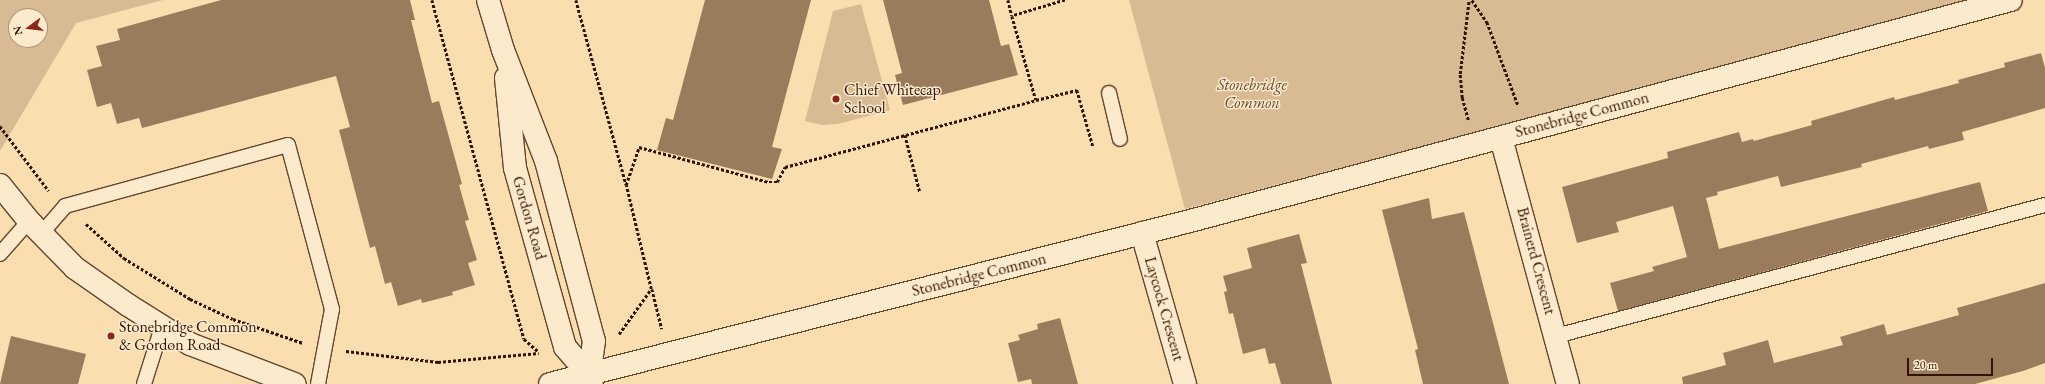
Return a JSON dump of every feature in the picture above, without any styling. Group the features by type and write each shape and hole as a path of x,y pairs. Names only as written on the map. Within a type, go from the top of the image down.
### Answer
{"street":[{"name":"Gordon Road","path":"488,0 503,50 546,161 594,341 590,379"},
{"name":"Stonebridge Common","path":"550,384 590,379 1501,138 2011,0"},
{"name":"Gordon Road","path":"503,50 515,168 566,347 590,379"},
{"name":"Brainerd Crescent","path":"1501,138 1568,384"},
{"path":"0,184 35,228 75,268 190,344 295,384"},
{"name":"Laycock Crescent","path":"1142,233 1185,384"}],"lane":[{"path":"1109,93 1120,139"},
{"path":"0,254 65,206 288,145 332,309 318,384"},
{"path":"1556,336 2045,205"},
{"path":"144,384 162,326"}],"path":[{"path":"0,126 26,163 65,206 124,258 190,299 233,319 301,343 376,357 438,362 540,352 524,339 432,0"},
{"path":"576,0 626,185 664,336"},
{"path":"1008,0 1036,100"},
{"path":"1012,16 1065,0"},
{"path":"1468,0 1460,74 1462,98 1474,144"},
{"path":"1472,0 1487,22 1526,130"},
{"path":"626,185 638,147 769,182 777,182 785,167 1077,90 1093,146"},
{"path":"905,135 920,192"},
{"path":"622,332 652,289"}],"green space":[{"path":"0,0 163,0 76,23 0,151"},
{"name":"Stonebridge Common","path":"1129,0 1975,0 1185,209"},
{"path":"861,4 890,110 838,124 822,125 805,121 833,11"}],"building":[{"path":"221,0 410,0 415,20 411,20 432,103 439,101 462,184 459,185 469,220 465,221 477,260 468,263 475,285 452,292 453,295 422,303 421,299 398,306 391,282 385,284 375,246 370,248 339,130 350,127 336,76 142,128 139,118 117,124 111,103 97,107 87,70 102,66 96,46 120,40 117,29"},
{"path":"705,0 811,0 772,147 782,149 772,179 657,150 666,118 673,120"},
{"path":"883,0 989,0 1001,46 1009,44 1018,75 903,105 895,75 902,73"},
{"path":"2041,53 2045,68 2045,108 1962,132 1964,140 1929,149 1928,146 1861,164 1862,167 1781,187 1778,176 1717,192 1718,195 1706,198 1719,249 1980,182 1988,211 1618,311 1610,283 1654,271 1652,267 1687,257 1673,206 1616,222 1619,232 1577,243 1562,187 1668,158 1667,152 1739,132 1742,142 1753,139 1754,141 1812,125 1811,121 1894,97 1895,100 1959,83 1958,80 2005,67 2004,63"},
{"path":"1429,198 1432,219 1464,212 1509,384 1423,384 1415,350 1418,349 1382,210"},
{"path":"1299,234 1307,263 1301,264 1332,384 1281,384 1275,363 1269,364 1265,348 1243,354 1233,313 1229,314 1224,292 1227,291 1223,276 1252,268 1247,248"},
{"path":"2045,283 2045,363 2023,371 1975,384 1683,384 1682,377 1726,365 1723,353 1768,340 1774,363 1843,345 1840,337 1884,324 1887,335 1959,315 1957,308"},
{"path":"1060,318 1078,384 1032,384 1031,379 1018,382 1008,343 1020,340 1018,335 1038,329 1037,324"},
{"path":"11,336 86,354 78,384 0,384"}],"place":[{"name":"Chief Whitecap School","path":"836,99"},
{"name":"Stonebridge Common & Gordon Road","path":"111,336"}]}
